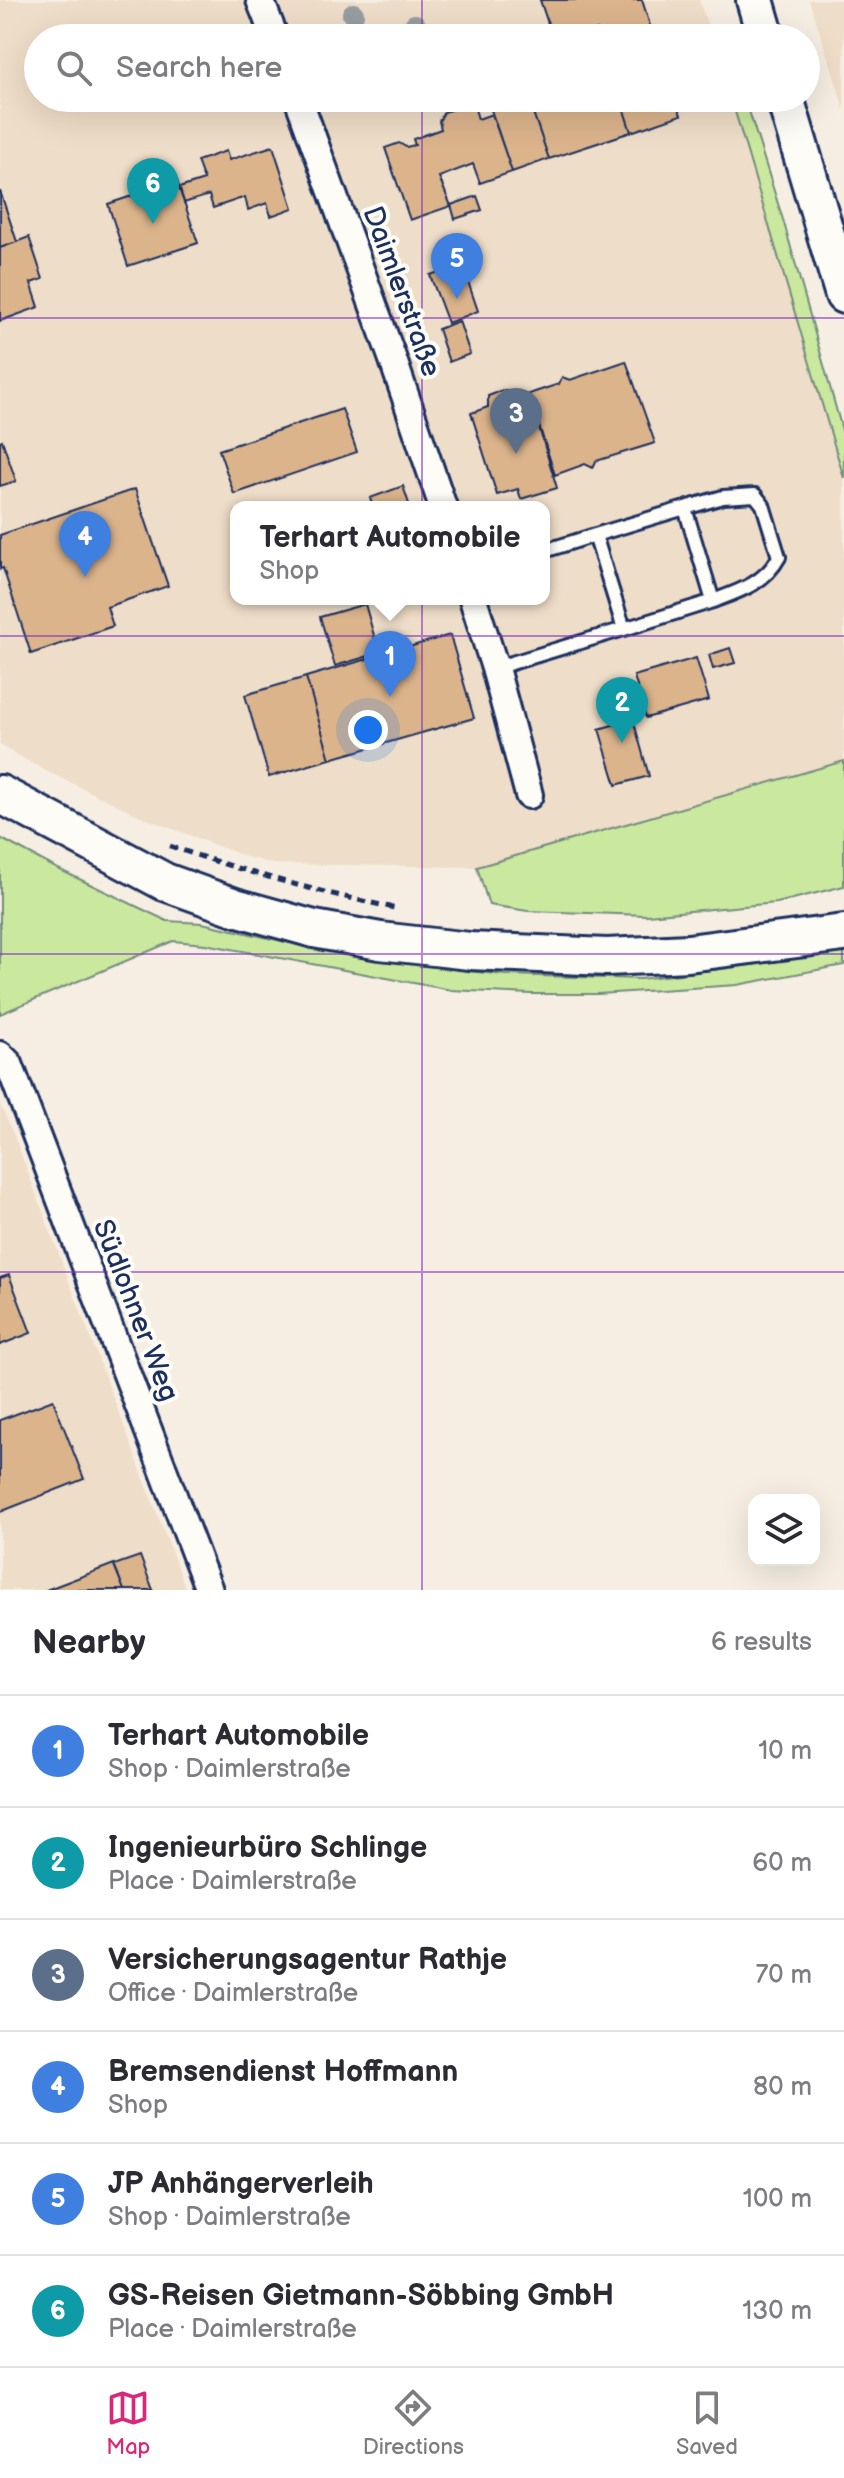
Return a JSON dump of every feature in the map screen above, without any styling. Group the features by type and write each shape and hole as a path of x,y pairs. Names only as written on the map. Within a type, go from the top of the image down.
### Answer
{"street":[{"path":"260,0 269,24"},
{"path":"755,0 762,24"},
{"name":"Daimlerstraße","path":"303,112 388,343 441,501"},
{"path":"789,112 844,295"},
{"path":"475,605 529,795"},
{"path":"0,794 165,882 235,907 314,929 380,941 470,951 607,957 688,953 844,933"},
{"name":"Südlohner Weg","path":"0,1055 9,1064 209,1590"}],"lane":[{"path":"495,668 713,601 751,586 773,569 779,557 763,505 755,495 723,497 550,549"},
{"path":"685,508 713,601"},
{"path":"595,535 624,629"}],"path":[{"path":"167,845 318,892 409,911"}],"shaded area":[{"path":"0,0 699,0 707,24 24,24 24,112 735,112 844,478 844,761 477,867 273,864 147,819 42,769 0,745"},
{"path":"809,0 844,0 844,110 820,33 820,24 817,24"},
{"path":"0,1104 15,1138 186,1590 0,1590"}],"green space":[{"path":"735,112 749,112 784,223 844,437 844,478"},
{"path":"844,761 844,886 777,903 647,915 528,911 489,905 477,867"},
{"path":"0,838 167,921 202,923 286,942 457,970 506,975 640,979 844,950 844,965 737,985 598,994 531,994 451,990 205,944 173,941 0,1014"}],"building":[{"path":"540,0 642,0 650,24 548,24"},
{"path":"444,112 476,112 478,119 492,114 512,172 480,183 473,164 439,177 451,206 410,220 385,148 399,143 406,147 415,145 413,139 441,129 439,121"},
{"path":"492,112 533,112 549,159 512,172"},
{"path":"533,112 625,112 631,132 549,159"},
{"path":"625,112 680,112 681,115 631,132"},
{"path":"273,146 293,208 271,216 267,203 248,210 245,197 213,208 209,195 184,203 179,188 204,180 197,161 226,151 229,160"},
{"path":"177,181 198,243 128,266 108,204"},
{"path":"0,191 17,242 0,248"},
{"path":"477,196 482,210 455,219 451,205"},
{"path":"29,237 43,279 31,283 39,307 0,321 0,248"},
{"path":"462,264 478,311 448,323 430,275"},
{"path":"459,321 470,354 449,362 438,329"},
{"path":"626,361 655,443 596,461 593,468 585,464 555,475 529,394 559,384 562,377 570,380"},
{"path":"504,390 508,392 510,400 529,394 557,488 521,499 518,489 497,495 471,413 488,407 488,396"},
{"path":"342,409 357,452 234,494 219,450"},
{"path":"0,441 16,481 0,486"},
{"path":"403,486 408,501 371,501 370,498"},
{"path":"135,489 168,586 107,607 113,626 31,654 3,568 0,569 0,535"},
{"path":"365,605 379,653 335,666 320,617"},
{"path":"450,635 474,718 330,759 306,677"},
{"path":"730,648 735,663 713,669 709,655"},
{"path":"696,658 709,700 646,718 634,676"},
{"path":"306,677 330,759 269,777 245,695"},
{"path":"633,719 649,776 616,785 599,729"},
{"path":"9,1275 31,1333 0,1345 0,1278"},
{"path":"53,1400 84,1479 0,1512 0,1420"},
{"path":"140,1556 153,1590 124,1590 114,1565"},
{"path":"114,1564 124,1590 46,1590"}],"place":[{"name":"GS-Reisen Gietmann-Söbbing GmbH","path":"153,224"},
{"name":"JP Anhängerverleih","path":"457,299"},
{"name":"Versicherungsagentur Rathje","path":"516,454"},
{"name":"Bremsendienst Hoffmann","path":"85,577"},
{"name":"Terhart Automobile","path":"390,697"},
{"name":"Ingenieurbüro Schlinge","path":"622,743"}]}
